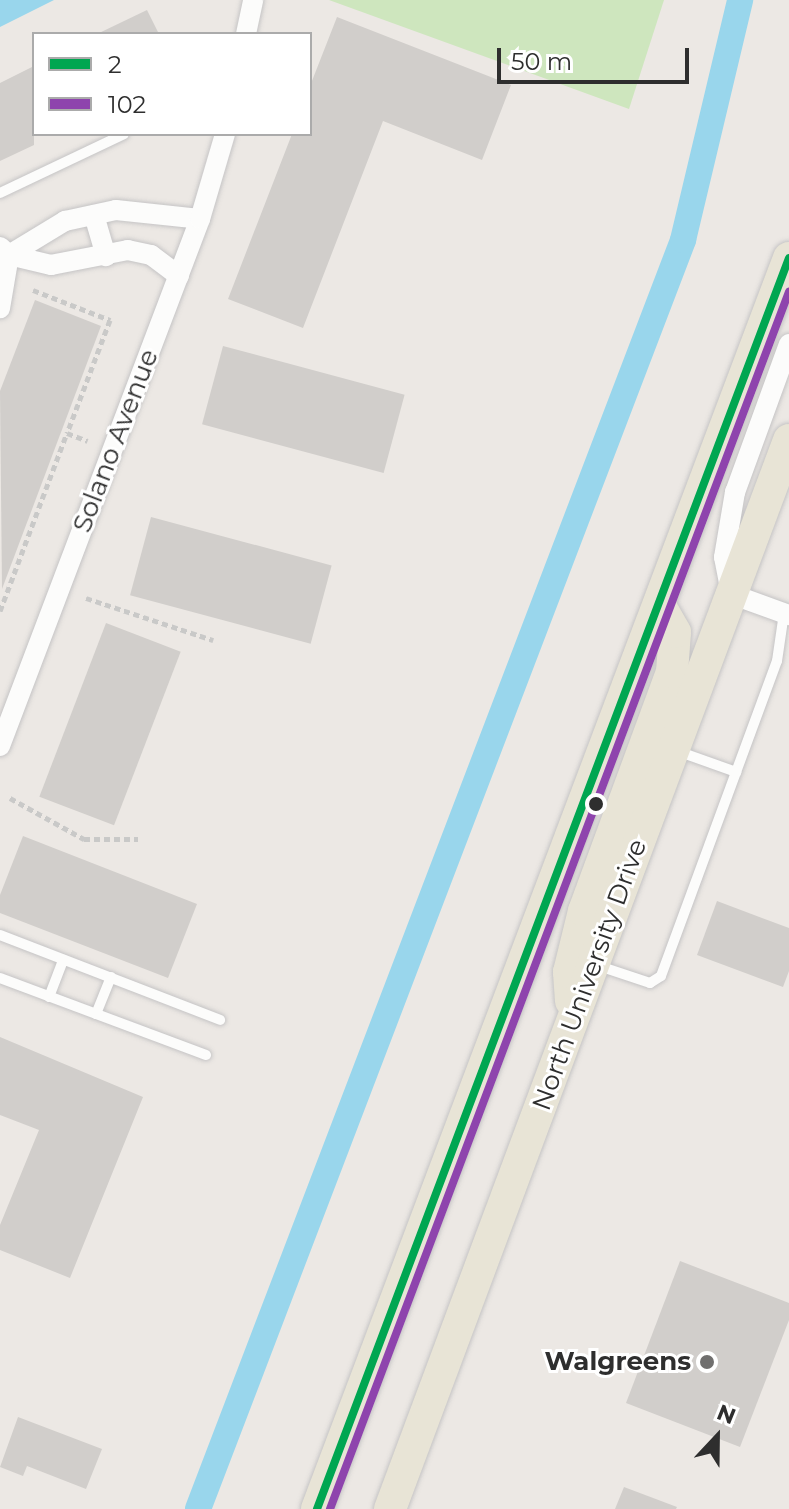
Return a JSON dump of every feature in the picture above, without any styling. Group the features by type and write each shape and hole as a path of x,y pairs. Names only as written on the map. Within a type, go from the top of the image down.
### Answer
{"main road":[{"path":"317,1509 789,258"},
{"name":"North University Drive","path":"390,1509 789,440"},
{"path":"573,1021 569,972 584,911 672,672 675,632 660,606"}],"street":[{"path":"246,32 253,0"},
{"name":"Solano Avenue","path":"0,746 200,219 224,136"},
{"path":"5,251 65,221 116,210 200,219"},
{"path":"94,215 106,256"},
{"path":"5,251 51,265 128,250 151,255 179,276"},
{"path":"0,308 5,251"},
{"path":"787,614 731,594 724,557 735,492 789,344"}],"lane":[{"path":"0,193 120,136"},
{"path":"594,964 650,983 661,976 777,661 787,614"},
{"path":"674,749 736,772"},
{"path":"0,935 220,1020"},
{"path":"49,997 63,960"},
{"path":"96,1014 111,977"},
{"path":"0,978 206,1055"}],"path":[{"path":"0,611 110,320 33,290"},
{"path":"67,433 88,441"},
{"path":"86,598 213,640"},
{"path":"10,798 84,839 138,839"}],"green space":[{"path":"329,0 664,0 629,109"}],"water":[{"path":"0,0 54,0 0,27"}],"building":[{"path":"147,10 158,32 101,32"},
{"path":"337,17 511,85 482,160 383,121 303,328 228,299 291,136 312,136 312,81"},
{"path":"32,67 34,145 0,161 0,83"},
{"path":"35,300 101,326 2,589 0,391"},
{"path":"223,346 405,395 384,473 202,424"},
{"path":"151,517 332,565 311,644 130,595"},
{"path":"106,623 181,652 114,825 39,797"},
{"path":"23,836 197,904 168,978 0,913 0,895"},
{"path":"717,901 789,928 789,971 783,987 697,955"},
{"path":"0,1037 143,1097 70,1278 0,1250 0,1225 39,1130 0,1115"},
{"name":"Walgreens","path":"680,1261 789,1303 789,1320 740,1447 626,1403"},
{"path":"18,1417 102,1449 86,1489 27,1466 23,1476 0,1467"},
{"path":"624,1487 677,1507 615,1509"}],"waterway":[{"path":"198,1509 683,240 740,0"}],"transit line":[{"name":"2","path":"317,1509 789,258"},
{"name":"102","path":"330,1509 789,292"}],"place":[{"name":"Walgreens","path":"707,1362"}]}
